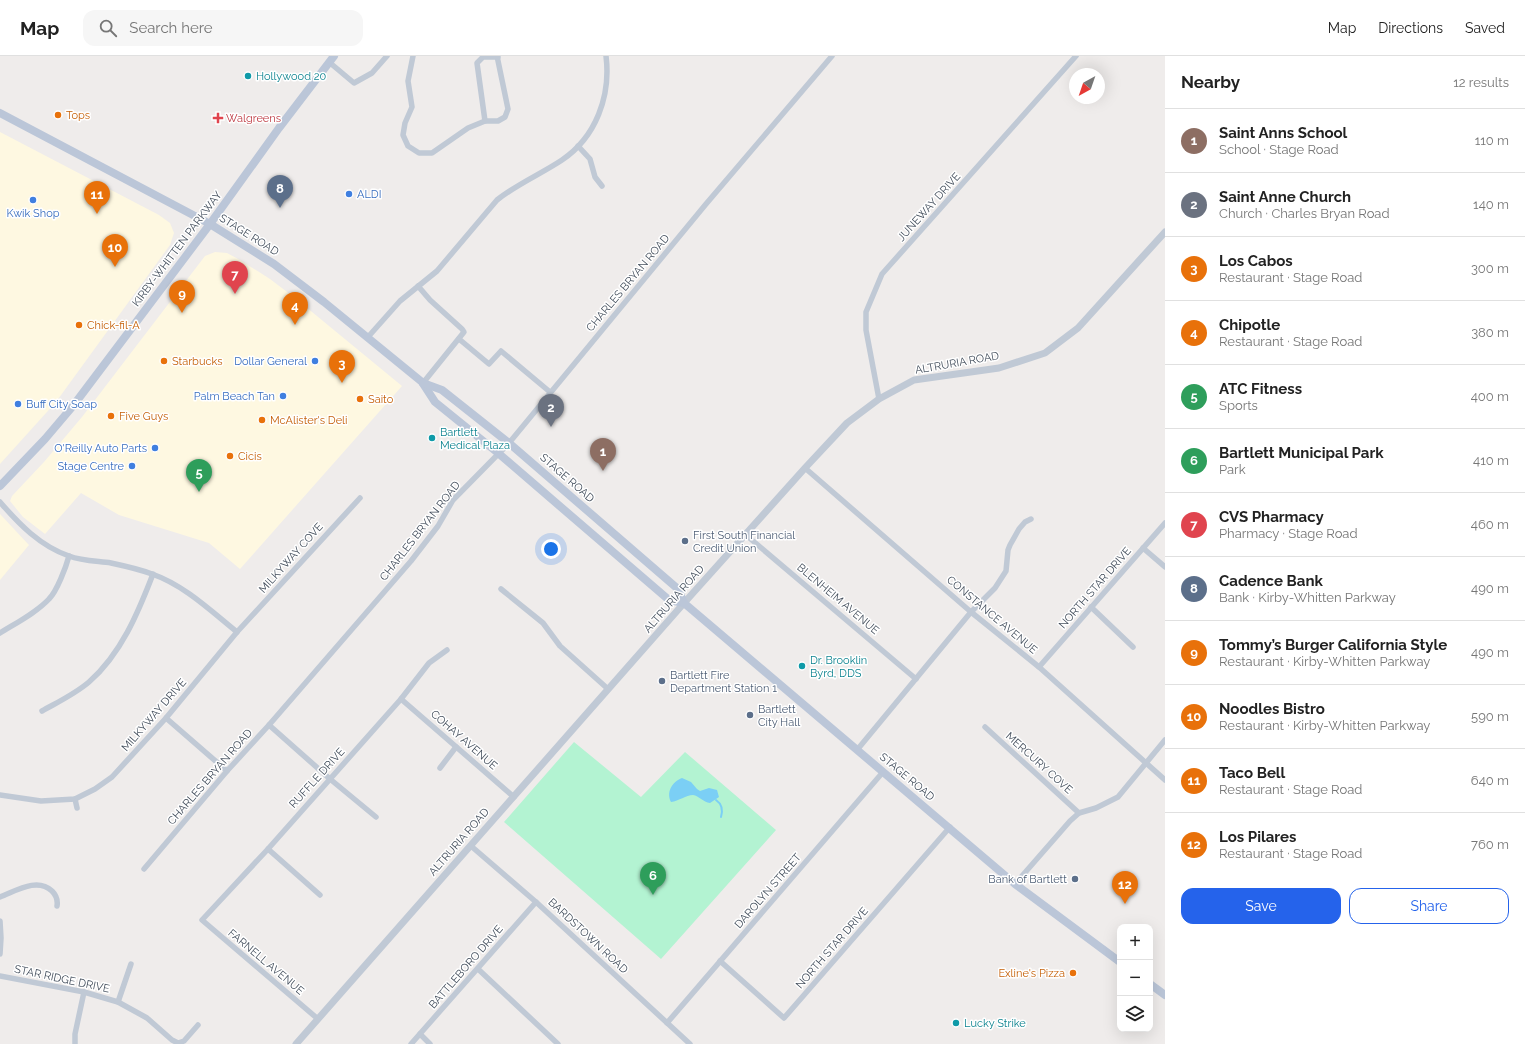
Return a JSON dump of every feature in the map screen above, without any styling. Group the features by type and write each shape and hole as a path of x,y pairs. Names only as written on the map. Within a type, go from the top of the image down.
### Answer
{"main road":[{"name":"KIRBY-WHITTEN PARKWAY","path":"0,486 45,439 68,412 210,224 331,59"},
{"name":"STAGE ROAD","path":"0,113 210,224 274,264 368,337 423,383 435,402 498,453 669,600 684,603"},
{"name":"STAGE ROAD","path":"423,383 442,390 509,443 678,589 684,603 950,827 1015,884 1117,960"},
{"path":"585,528 594,516"},
{"path":"1153,986 1165,995"}],"street":[{"path":"331,59 354,83 372,73 387,56"},
{"path":"413,56 408,81 412,107 405,123 403,135 408,146 419,153 432,153 468,128 485,121 498,121 505,117 508,109 498,57 483,57 477,63 485,121"},
{"path":"368,337 395,306 430,277 444,263 497,200 563,159 578,146 594,124 601,109 608,78 606,56"},
{"name":"CHARLES BRYAN ROAD","path":"144,869 411,561 438,526 453,500 509,443 712,197 832,56"},
{"name":"JUNEWAY DRIVE","path":"879,399 866,330 866,312 882,274 1076,56"},
{"path":"578,146 590,159 595,177 602,186"},
{"name":"ALTRURIA ROAD","path":"296,1044 684,603 847,423 879,399 914,380 999,368 1045,353 1078,328 1165,232"},
{"path":"418,286 430,300 464,332 423,383"},
{"path":"459,339 489,364 501,351 550,392"},
{"name":"CONSTANCE AVENUE","path":"805,468 971,612 1040,667 1165,780"},
{"name":"MILKYWAY COVE","path":"237,632 360,498"},
{"path":"0,502 31,534 49,546 68,556 133,567 169,581 202,604 237,632"},
{"path":"857,750 971,612 995,588 1006,570 1010,545 1019,529 1026,522 1032,519"},
{"name":"NORTH STAR DRIVE","path":"1040,667 1165,523"},
{"name":"BLENHEIM AVENUE","path":"746,535 916,679"},
{"path":"1143,548 1165,567"},
{"path":"0,634 33,612 50,598 65,569 68,556"},
{"path":"42,710 63,700 89,682 108,662 125,638 140,607 153,574"},
{"path":"501,589 542,623 560,646 608,689"},
{"path":"1091,607 1133,647"},
{"name":"MILKYWAY DRIVE","path":"0,795 41,801 75,799 95,789 112,777 166,718 237,632"},
{"name":"RUFFLE DRIVE","path":"202,920 268,849 401,699 429,663 447,650"},
{"name":"COHAY AVENUE","path":"401,699 514,797"},
{"path":"166,718 227,772"},
{"path":"269,725 376,817"},
{"name":"MERCURY COVE","path":"985,727 1079,813"},
{"path":"1015,884 1070,821 1079,813 1096,808 1118,797 1165,740"},
{"path":"440,768 456,747"},
{"name":"DAROLYN STREET","path":"667,1022 883,772"},
{"path":"75,799 77,808"},
{"name":"NORTH STAR DRIVE","path":"720,961 784,1018 950,827"},
{"name":"BARDSTOWN ROAD","path":"470,846 536,902 690,1044"},
{"path":"268,849 320,895"},
{"path":"0,897 29,886 39,884 54,893 57,899 57,906"},
{"name":"BATTLEBORO DRIVE","path":"412,1044 536,902"},
{"name":"FARNELL AVENUE","path":"202,920 318,1019"},
{"path":"0,921 0,954"},
{"path":"118,1002 131,964"},
{"path":"478,969 558,1044"},
{"name":"STAR RIDGE DRIVE","path":"0,976 84,992 118,1002 147,1018 172,1040 178,1043 184,1041 198,1025"},
{"path":"75,1044 75,1034 84,992"},
{"path":"420,1034 430,1044"}],"shaded area":[{"path":"0,132 159,215 170,223 174,233 170,245 56,402 0,464"},
{"path":"215,252 227,253 270,279 402,386 240,569 209,543 119,515 81,493 45,534 23,517 10,501 12,496 44,462 82,417 205,256"},
{"path":"0,514 29,545 0,580"}],"green space":[{"path":"574,742 641,797 685,752 776,830 661,959 504,822"}],"water":[{"path":"682,778 691,782 700,791 709,788 717,790 719,797 710,803 693,795 671,802 669,795 671,788 675,782"}],"waterway":[{"path":"716,800 722,807 721,817"}],"place":[{"name":"Hollywood 20","path":"248,76"},
{"name":"Tops","path":"58,115"},
{"name":"Walgreens","path":"218,118"},
{"name":"ALDI","path":"349,194"},
{"name":"Kwik Shop","path":"33,200"},
{"name":"Cadence Bank","path":"280,208"},
{"name":"Taco Bell","path":"97,214"},
{"name":"Noodles Bistro","path":"115,267"},
{"name":"CVS Pharmacy","path":"235,294"},
{"name":"Tommy’s Burger California Style","path":"182,313"},
{"name":"Chick-fil-A","path":"79,325"},
{"name":"Chipotle","path":"295,325"},
{"name":"Starbucks","path":"164,361"},
{"name":"Dollar General","path":"315,361"},
{"name":"Los Cabos","path":"342,383"},
{"name":"Palm Beach Tan","path":"283,396"},
{"name":"Saito","path":"360,399"},
{"name":"Buff City Soap","path":"18,404"},
{"name":"Five Guys","path":"111,416"},
{"name":"McAlister's Deli","path":"262,420"},
{"name":"Saint Anne Church","path":"551,427"},
{"name":"Bartlett Medical Plaza","path":"432,438"},
{"name":"O'Reilly Auto Parts","path":"155,448"},
{"name":"Cicis","path":"230,456"},
{"name":"Stage Centre","path":"132,466"},
{"name":"Saint Anns School","path":"603,471"},
{"name":"ATC Fitness","path":"199,492"},
{"name":"First South Financial Credit Union","path":"685,541"},
{"name":"Dr. Brooklin Byrd, DDS","path":"802,666"},
{"name":"Bartlett Fire Department Station 1","path":"662,681"},
{"name":"Bartlett City Hall","path":"750,715"},
{"name":"Bank of Bartlett","path":"1075,879"},
{"name":"Bartlett Municipal Park","path":"653,895"},
{"name":"Los Pilares","path":"1125,904"},
{"name":"Exline's Pizza","path":"1073,973"},
{"name":"Lucky Strike","path":"956,1023"}]}
